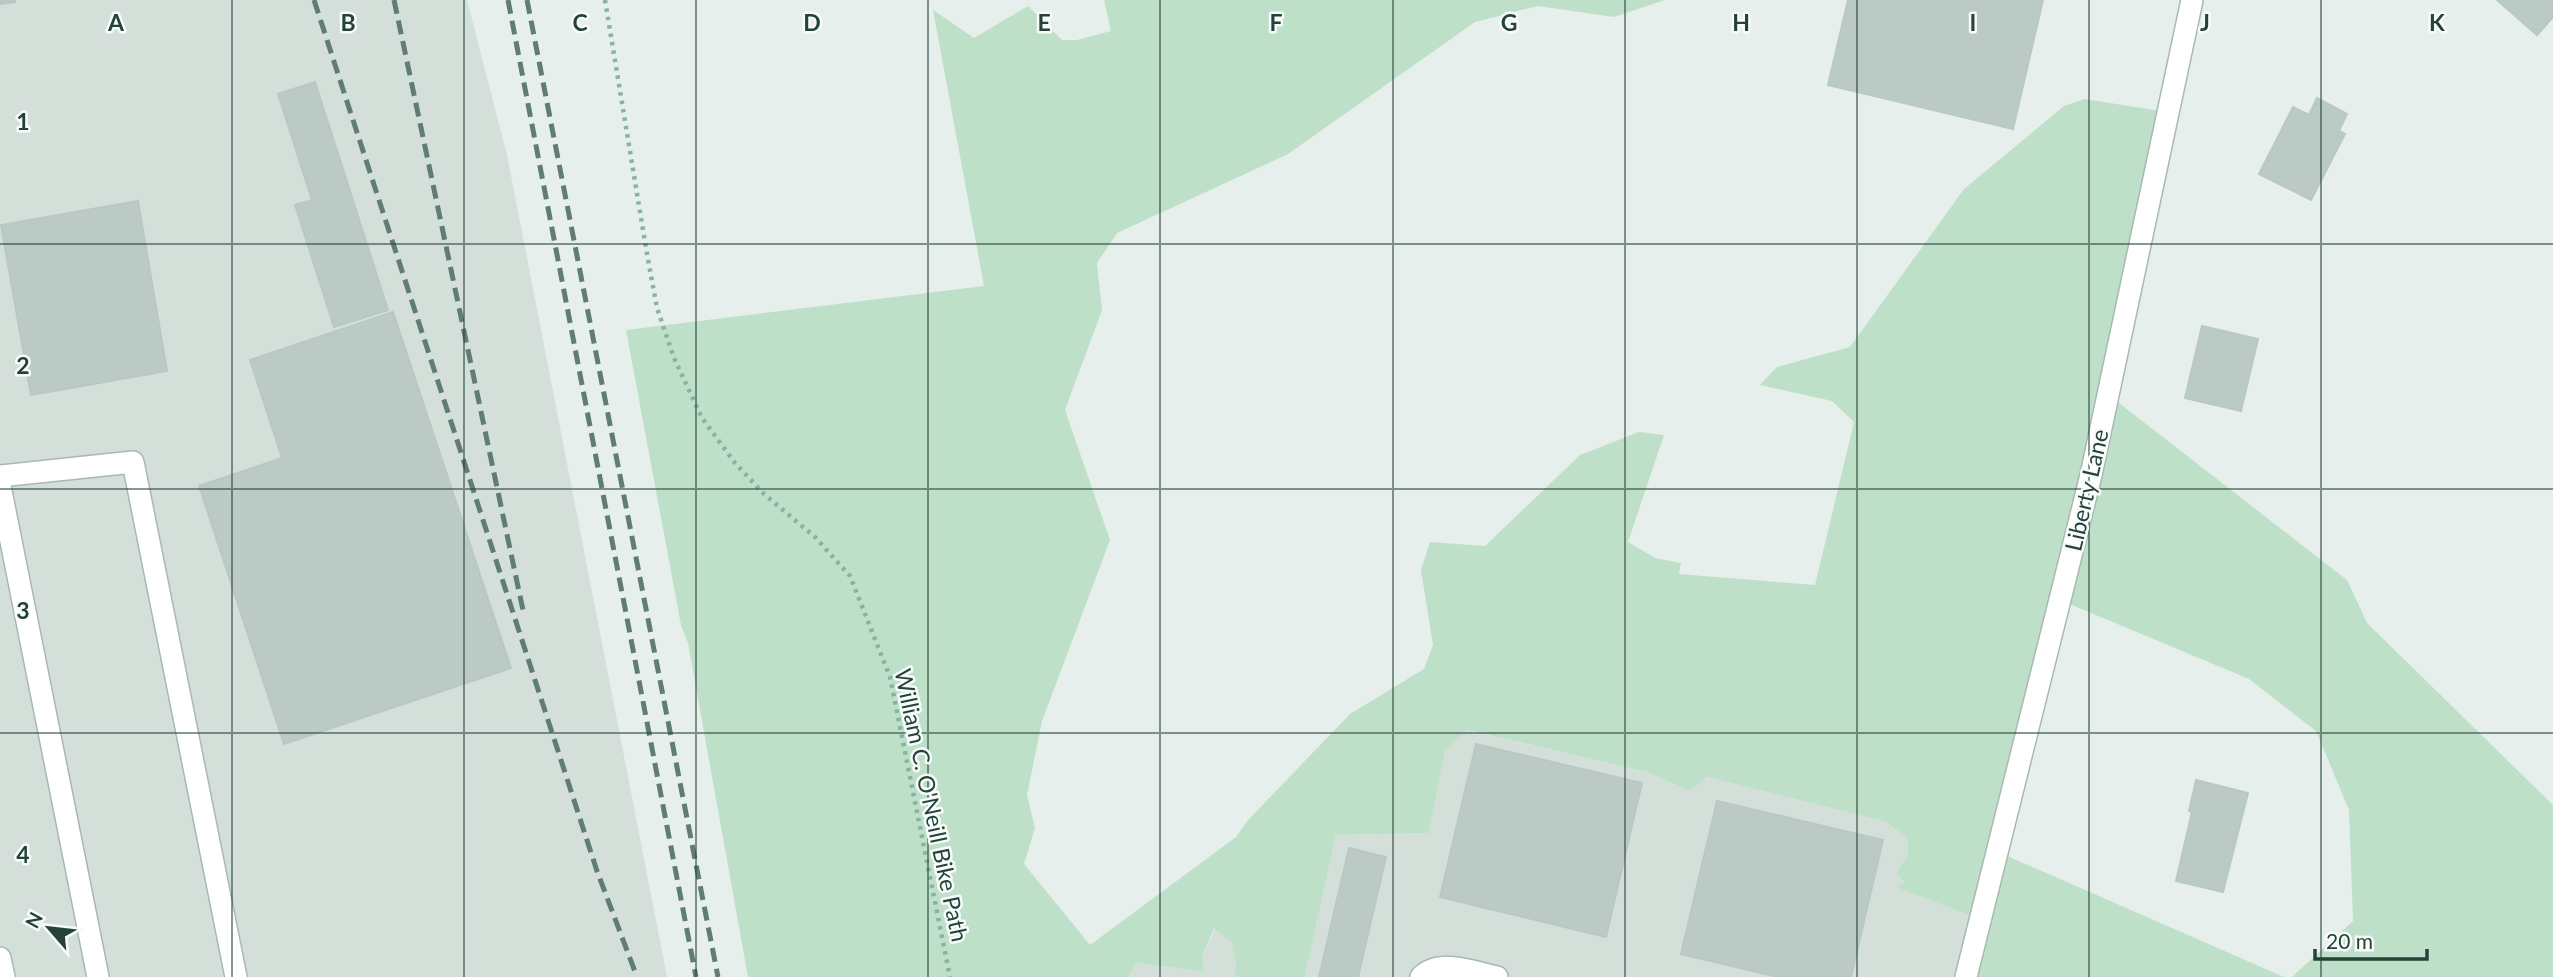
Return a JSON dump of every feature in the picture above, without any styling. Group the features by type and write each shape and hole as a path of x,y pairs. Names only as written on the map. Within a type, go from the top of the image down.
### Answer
{"street":[{"name":"Liberty Lane","path":"1966,977 2091,475 2192,0"},
{"path":"0,476 133,462 236,977"},
{"path":"0,486 98,977"},
{"path":"0,958 4,977"},
{"path":"1421,977 1426,972 1448,967 1497,977"}],"path":[{"name":"William C. O'Neill Bike Path","path":"605,0 657,308 674,358 702,418 734,463 764,494 815,537 850,576 890,677 950,977"}],"shaded area":[{"path":"0,0 467,0 507,155 667,977 0,977"},
{"path":"1466,730 1647,772 1690,791 1707,777 1886,822 1907,838 1908,854 1896,874 1904,882 1897,886 1972,916 1963,977 1305,977 1336,835 1429,833 1445,752"},
{"path":"1215,930 1231,940 1236,966 1234,977 1128,977 1137,963 1204,972 1202,956"}],"green space":[{"path":"1104,0 1665,0 1614,17 1538,6 1475,22 1288,154 1117,233 1097,263 1102,310 1065,410 1110,540 1042,721 1027,795 1035,828 1024,864 1090,945 1236,837 1249,819 1350,714 1424,669 1433,645 1421,570 1430,542 1485,546 1580,455 1639,432 1664,435 1628,542 1655,558 1681,563 1679,574 1815,585 1854,422 1832,401 1760,385 1777,367 1850,347 1964,189 2064,106 2084,99 2161,111 2110,396 2347,580 2367,623 2553,805 2553,977 2292,977 2353,921 2349,810 2316,731 2249,679 2060,600 1996,851 2284,977 1963,977 1972,916 1896,887 1904,882 1896,874 1908,854 1907,838 1886,822 1707,777 1690,791 1647,772 1467,730 1445,752 1429,833 1336,835 1305,977 1234,977 1236,966 1231,941 1215,930 1215,927 1202,956 1205,972 1137,963 1128,977 748,977 688,643 681,625 626,330 984,286 933,10 974,38 1028,6 1062,40 1077,40 1111,31"}],"building":[{"path":"0,0 15,0 15,2 0,4"},
{"path":"1848,0 2043,0 2013,129 1828,85"},
{"path":"2497,0 2553,0 2553,17 2537,35"},
{"path":"315,82 388,310 334,327 295,205 312,200 278,94"},
{"path":"2317,98 2347,114 2339,131 2345,134 2311,200 2259,174 2293,107 2309,115"},
{"path":"138,201 167,371 31,395 1,225"},
{"path":"393,312 511,668 284,744 199,486 282,458 250,360"},
{"path":"2202,326 2258,339 2241,411 2185,398"},
{"path":"1476,744 1642,783 1606,937 1440,897"},
{"path":"2196,780 2248,793 2223,892 2176,881 2192,812 2189,811"},
{"path":"1717,801 1883,840 1851,977 1778,977 1681,954"},
{"path":"1349,848 1386,857 1358,977 1319,977"}],"railway":[{"path":"314,0 597,871 637,977"},
{"path":"394,0 524,615"},
{"path":"508,0 696,977"},
{"path":"527,0 718,977"}]}
